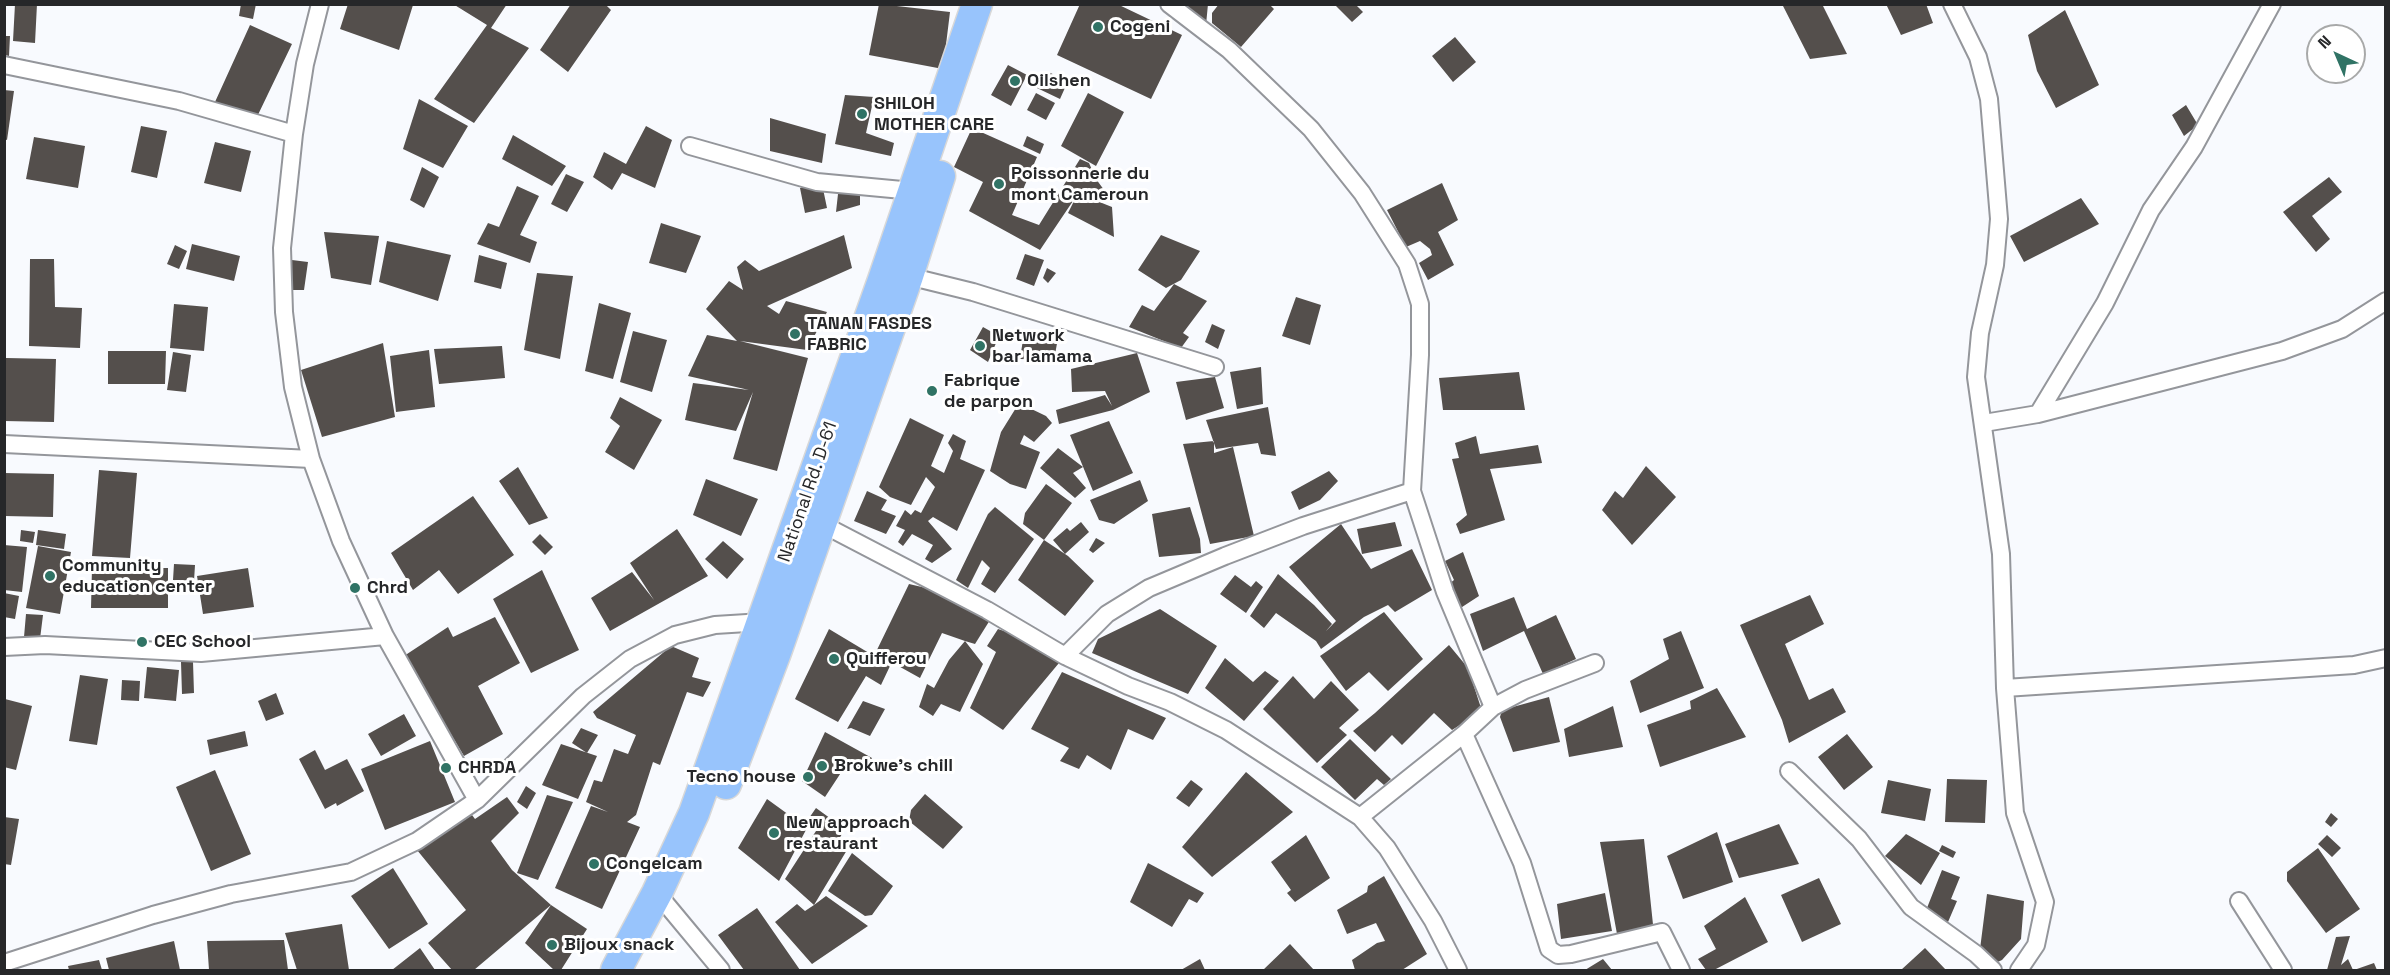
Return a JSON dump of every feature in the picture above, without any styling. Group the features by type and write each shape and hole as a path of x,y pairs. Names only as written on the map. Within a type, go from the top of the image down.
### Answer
{"highway":[{"name":"National Rd. D-61","path":"636,970 664,901 763,622 977,4"},
{"name":"National Rd. D-61","path":"616,970 664,901 709,829 775,655 908,276 996,4"}],"street":[{"path":"320,4 305,64 294,134 282,248 284,312 292,387 311,459 341,541 386,636 477,800"},
{"path":"1169,4 1229,50 1311,129 1362,193 1407,264 1420,304 1420,355 1412,491 1445,592 1493,707"},
{"path":"1952,4 1978,57 1989,99 1999,219 1995,265 1980,333 1976,376 2001,554 2005,688 2015,813 2045,902 2036,945 2019,970"},
{"path":"2038,414 2105,303 2151,210 2194,147 2272,4"},
{"path":"4,65 179,100 294,134"},
{"path":"690,146 816,182 913,191"},
{"path":"908,276 973,292 1108,332 1215,367"},
{"path":"1984,423 2038,414 2282,351 2342,328 2385,301"},
{"path":"4,444 311,459"},
{"path":"1065,656 1107,614 1149,588 1292,531 1412,491"},
{"path":"820,523 978,605 1065,656 1128,686 1170,702 1226,730 1360,817 1387,848 1433,921 1458,970"},
{"path":"4,963 153,915 231,894 351,872 417,841 477,800 583,696 630,659 675,635 716,625 763,622"},
{"path":"4,647 45,645 201,653 386,636"},
{"path":"2005,688 2354,665 2385,658"},
{"path":"1360,817 1464,734 1493,707 1525,690 1595,663"},
{"path":"1464,734 1522,863 1549,949 1558,955 1571,954 1662,932 1682,970"},
{"path":"1789,771 1859,839 1911,907 1976,954 1993,970"},
{"path":"664,901 721,970"},
{"path":"2239,902 2283,970"}],"building":[{"path":"15,4 37,4 35,43 13,41"},
{"path":"241,4 256,4 253,19 239,16"},
{"path":"348,4 413,5 399,50 340,29"},
{"path":"453,4 507,4 491,28 529,48 474,123 434,99 487,25"},
{"path":"571,4 605,4 611,10 568,72 540,50"},
{"path":"879,4 950,12 943,69 869,55"},
{"path":"1080,4 1117,4 1182,35 1151,99 1057,55"},
{"path":"1179,4 1208,4 1206,25"},
{"path":"1219,4 1269,4 1274,9 1241,47 1212,23 1212,13"},
{"path":"1334,4 1355,4 1363,12 1352,22"},
{"path":"1782,4 1822,4 1847,54 1810,59"},
{"path":"1886,4 1926,4 1933,23 1901,35"},
{"path":"2065,10 2099,85 2056,108 2037,71 2028,35"},
{"path":"250,25 292,44 255,121 215,102"},
{"path":"4,36 10,36 9,56 4,55"},
{"path":"1455,37 1476,62 1453,82 1432,56"},
{"path":"1008,65 1027,75 1011,106 991,95"},
{"path":"1046,71 1068,81 1060,99 1037,88"},
{"path":"4,90 14,91 7,140 4,139"},
{"path":"1036,93 1055,103 1046,120 1027,110"},
{"path":"1088,93 1124,112 1096,166 1061,146"},
{"path":"845,95 874,97 866,133 894,143 891,156 835,144"},
{"path":"419,99 468,126 443,168 403,149"},
{"path":"2186,105 2198,125 2184,136 2172,115"},
{"path":"770,118 826,134 822,163 770,151"},
{"path":"141,126 167,131 157,178 131,172"},
{"path":"646,126 672,140 655,188 622,173 612,190 593,177 604,152 626,164"},
{"path":"972,128 1037,157 1012,215 1039,225 1080,159 1089,163 1096,179 1107,194 1102,203 1112,207 1114,237 1068,213 1077,195 1040,250 969,211 983,182 954,167"},
{"path":"513,135 566,166 552,186 502,159"},
{"path":"1027,136 1044,144 1040,154 1023,146"},
{"path":"34,137 85,146 78,188 26,179"},
{"path":"215,142 251,151 241,192 204,183"},
{"path":"422,167 439,177 424,208 410,200"},
{"path":"566,174 584,182 567,212 551,204"},
{"path":"2329,177 2342,192 2312,216 2330,239 2316,252 2283,212"},
{"path":"1442,183 1458,220 1438,232 1454,265 1428,280 1419,263 1432,255 1430,249 1420,241 1406,247 1387,210"},
{"path":"822,184 827,208 805,213 800,188"},
{"path":"517,186 539,196 520,235 537,242 530,263 477,244 488,223 499,227"},
{"path":"860,190 860,205 836,212 838,194"},
{"path":"2081,198 2099,224 2024,262 2010,236"},
{"path":"661,223 701,236 686,273 649,263"},
{"path":"324,232 379,236 371,285 331,278"},
{"path":"844,235 852,268 767,306 779,314 786,301 827,312 807,350 740,341 808,358 777,471 733,459 753,392 736,431 685,420 693,383 749,390 688,376 707,335 737,341 706,309 729,281 743,290 737,267 745,260 759,271"},
{"path":"1161,235 1200,251 1181,280 1166,288 1138,270"},
{"path":"387,241 451,255 438,301 379,282"},
{"path":"192,244 240,256 234,281 186,269"},
{"path":"175,245 187,251 179,269 167,264"},
{"path":"1025,254 1044,260 1034,286 1016,279"},
{"path":"479,255 507,263 501,289 474,282"},
{"path":"30,259 54,259 55,307 82,308 80,348 29,346"},
{"path":"292,260 308,262 304,290 288,290"},
{"path":"1047,268 1056,273 1048,283 1043,278"},
{"path":"537,273 573,276 560,359 524,350"},
{"path":"1174,284 1207,301 1183,333 1189,337 1181,348 1129,327 1142,305 1154,311"},
{"path":"1296,297 1321,305 1310,345 1282,336"},
{"path":"599,303 631,313 613,379 585,371"},
{"path":"174,304 208,307 204,351 170,348"},
{"path":"1212,324 1225,330 1218,349 1205,342"},
{"path":"983,327 999,336 988,362 970,350"},
{"path":"633,331 667,340 652,392 620,382"},
{"path":"1024,333 1058,338 1054,360 1020,359"},
{"path":"383,343 395,417 322,437 301,370"},
{"path":"502,346 505,378 439,384 434,349"},
{"path":"429,350 435,407 396,412 390,356"},
{"path":"108,351 166,351 165,384 108,384"},
{"path":"173,352 191,355 186,392 167,390"},
{"path":"1137,353 1150,392 1113,410 1059,424 1056,410 1105,395 1112,406 1105,391 1072,392 1071,369"},
{"path":"6,358 56,359 54,422 4,421"},
{"path":"1261,367 1263,404 1237,409 1230,372"},
{"path":"1519,372 1525,410 1443,410 1439,378"},
{"path":"1215,377 1224,408 1186,420 1176,382"},
{"path":"620,397 662,420 634,470 605,452 620,426 610,418"},
{"path":"1019,403 1046,416 1052,423 1034,442 1024,435 1020,444 1040,452 1026,489 1010,484 990,471 1001,432"},
{"path":"1268,407 1276,456 1261,454 1258,443 1216,449 1206,420"},
{"path":"910,418 944,435 931,466 944,473 953,451 948,443 953,434 966,441 960,459 985,470 957,531 933,517 928,521 952,549 932,563 925,559 933,545 912,534 903,546 898,542 905,530 896,526 905,510 911,515 915,510 921,513 935,487 926,477 911,505 890,497 879,487"},
{"path":"1109,421 1133,473 1093,491 1070,435"},
{"path":"1476,436 1480,454 1538,445 1542,463 1490,469 1505,520 1460,534 1456,524 1467,515 1452,459 1459,458 1455,443"},
{"path":"1214,441 1214,453 1233,447 1254,536 1210,544 1183,444"},
{"path":"1058,448 1083,467 1073,473 1086,488 1075,498 1040,468"},
{"path":"1646,466 1676,497 1632,545 1602,510 1615,491 1623,498"},
{"path":"518,467 548,518 529,525 499,481"},
{"path":"99,470 137,473 130,558 92,556"},
{"path":"1329,471 1338,481 1320,500 1299,510 1291,492"},
{"path":"4,473 54,474 53,517 4,516"},
{"path":"706,479 758,499 741,536 693,515"},
{"path":"1140,480 1148,501 1114,524 1099,520 1090,500"},
{"path":"1046,484 1072,503 1044,540 1023,524 1025,513"},
{"path":"867,491 887,500 881,510 896,516 886,534 854,521"},
{"path":"473,496 514,555 458,594 439,570 413,590 391,553"},
{"path":"995,507 1034,539 995,593 981,584 990,568 982,560 968,588 956,580 988,514"},
{"path":"1190,507 1200,539 1201,553 1159,557 1152,514"},
{"path":"1081,522 1089,532 1065,554 1053,540 1067,528 1070,531"},
{"path":"1395,522 1402,546 1362,554 1357,529"},
{"path":"1341,524 1371,569 1412,549 1432,590 1395,612 1388,605 1364,617 1321,649 1316,641 1276,613 1264,628 1250,616 1278,574 1332,624 1326,631 1336,621 1289,567"},
{"path":"677,529 708,576 610,631 591,598 632,572 654,600 630,563"},
{"path":"21,530 35,532 33,543 20,541"},
{"path":"38,530 66,534 64,549 36,545"},
{"path":"540,534 553,547 545,555 532,542"},
{"path":"1096,538 1105,543 1093,553 1089,550"},
{"path":"1044,540 1068,556 1094,581 1065,616 1018,580"},
{"path":"723,541 744,559 727,579 705,559"},
{"path":"4,545 27,547 22,592 4,590"},
{"path":"38,546 71,552 60,614 26,608"},
{"path":"1463,552 1479,596 1459,609 1449,584 1454,580 1445,561"},
{"path":"174,564 195,565 194,581 173,580"},
{"path":"92,568 168,568 168,608 91,608"},
{"path":"248,568 254,607 203,614 197,576"},
{"path":"542,570 579,650 531,673 493,599"},
{"path":"1235,575 1251,587 1256,581 1263,587 1246,613 1220,594"},
{"path":"909,584 939,591 990,620 975,644 942,633 920,678 893,663 874,656"},
{"path":"4,593 19,596 15,619 4,617"},
{"path":"1810,595 1824,624 1785,644 1809,700 1833,688 1846,712 1789,743 1782,720 1740,625"},
{"path":"1514,597 1527,629 1556,615 1576,659 1543,674 1524,631 1483,651 1470,614"},
{"path":"1160,609 1217,646 1188,694 1092,653 1098,639"},
{"path":"1384,612 1423,659 1388,691 1369,672 1346,691 1320,656"},
{"path":"26,614 43,615 40,639 24,637"},
{"path":"495,617 520,663 478,686 503,734 464,756 404,656 448,627 453,637"},
{"path":"829,629 890,666 881,685 866,676 838,722 795,699"},
{"path":"998,629 1059,663 1003,730 970,708 996,652 987,646"},
{"path":"1681,631 1704,688 1640,713 1630,681 1669,659 1663,639"},
{"path":"965,641 983,664 960,712 941,704 933,716 919,707 927,684 934,688 949,660"},
{"path":"1449,645 1468,668 1482,711 1452,730 1434,713 1402,745 1392,735 1375,752 1353,731"},
{"path":"671,646 699,658 692,677 711,682 703,697 687,692 660,765 653,762 636,815 627,822 640,827 602,909 555,888 591,806 608,812 586,802 594,780 602,782 614,749 628,754 636,735 597,718 593,712"},
{"path":"1225,658 1253,682 1265,671 1279,681 1244,721 1205,688"},
{"path":"181,662 193,662 194,693 182,694"},
{"path":"147,667 179,670 176,701 144,698"},
{"path":"1062,672 1166,718 1153,740 1128,729 1111,770 1087,755 1079,769 1060,761 1069,748 1031,729"},
{"path":"80,675 108,679 97,745 69,741"},
{"path":"1293,676 1314,699 1331,681 1359,710 1339,728 1347,735 1317,763 1263,709"},
{"path":"122,680 140,681 139,701 121,700"},
{"path":"1717,688 1746,737 1660,767 1647,725 1691,709 1690,701"},
{"path":"276,693 284,714 266,721 258,701"},
{"path":"1549,697 1560,742 1513,752 1500,717 1502,710"},
{"path":"5,699 32,706 16,770 4,767"},
{"path":"863,701 885,709 870,736 851,728 847,729"},
{"path":"1613,706 1623,747 1569,757 1564,729"},
{"path":"404,714 416,736 381,756 368,734"},
{"path":"581,728 598,735 587,753 572,743"},
{"path":"245,731 248,746 210,755 207,740"},
{"path":"825,732 872,758 864,772 848,762 825,797 802,781"},
{"path":"1847,734 1873,767 1844,790 1818,757"},
{"path":"1350,739 1391,779 1384,785 1377,779 1355,800 1321,767"},
{"path":"430,741 455,802 385,830 361,769"},
{"path":"561,744 597,756 578,799 542,785"},
{"path":"315,750 325,770 347,759 364,791 337,806 336,803 325,809 299,759"},
{"path":"215,770 251,854 211,871 176,787"},
{"path":"1246,772 1293,812 1212,877 1182,847"},
{"path":"1947,779 1987,780 1985,823 1945,822"},
{"path":"1191,780 1203,789 1189,807 1176,798"},
{"path":"1888,780 1931,789 1925,821 1881,813"},
{"path":"526,786 536,793 527,809 517,802"},
{"path":"925,794 963,827 943,849 909,821 911,810"},
{"path":"547,795 573,802 538,880 517,873"},
{"path":"507,797 519,813 491,841 512,870 551,905 474,970 452,970 428,943 466,910 417,850 472,815 475,819"},
{"path":"767,799 807,828 779,881 738,848"},
{"path":"816,808 845,829 839,839 850,845 814,905 785,879 816,831 807,821"},
{"path":"2331,813 2338,819 2331,827 2325,822"},
{"path":"4,817 19,819 11,865 4,864"},
{"path":"1779,824 1799,864 1739,878 1725,844"},
{"path":"1717,832 1733,882 1683,899 1667,856"},
{"path":"1906,834 1940,853 1921,885 1885,856"},
{"path":"1306,835 1330,878 1295,902 1287,893 1291,890 1271,862"},
{"path":"2327,835 2341,848 2332,857 2318,844"},
{"path":"1644,839 1654,934 1617,934 1600,842"},
{"path":"1942,845 1956,852 1953,858 1939,851"},
{"path":"2318,848 2360,909 2326,933 2287,881 2287,872"},
{"path":"852,853 893,886 872,915 865,916 828,891"},
{"path":"1148,863 1204,893 1197,903 1189,899 1172,927 1130,902"},
{"path":"393,868 428,924 389,949 351,896"},
{"path":"1942,870 1960,877 1951,899 1957,901 1948,922 1925,913"},
{"path":"1384,876 1427,954 1402,970 1355,970 1352,960 1377,943 1385,941 1376,923 1347,934 1337,910 1367,892 1368,886"},
{"path":"1819,878 1841,924 1802,942 1781,895"},
{"path":"1605,893 1612,931 1561,939 1557,904"},
{"path":"1987,894 2024,901 2021,939 2002,960 1989,966 1979,957"},
{"path":"826,896 868,926 812,964 775,922 797,904 805,911"},
{"path":"1745,897 1768,942 1714,970 1706,970 1698,959 1716,949 1704,926"},
{"path":"551,905 587,929 561,970 554,970 525,943"},
{"path":"757,908 800,970 744,970 718,935"},
{"path":"342,924 349,970 297,970 285,933"},
{"path":"2350,936 2341,965 2348,959 2353,970 2327,970 2336,937"},
{"path":"284,940 288,970 209,970 207,941"},
{"path":"174,941 180,970 109,970 106,958"},
{"path":"1290,944 1314,970 1263,970"},
{"path":"420,948 435,970 392,970"},
{"path":"1925,948 1946,970 1901,970"},
{"path":"1200,959 1205,970 1181,970"},
{"path":"1603,959 1612,970 1585,970"},
{"path":"99,960 102,970 69,970 68,966"},
{"path":"2374,963 2377,970 2354,970"}],"place":[{"name":"Cogeni","path":"1098,27"},
{"name":"Oilshen","path":"1015,81"},
{"name":"SHILOH MOTHER CARE","path":"862,114"},
{"name":"Poissonnerie du mont Cameroun","path":"999,184"},
{"name":"TANAN FASDES FABRIC","path":"795,334"},
{"name":"Network bar lamama","path":"980,346"},
{"name":"Fabrique de parpon","path":"932,391"},
{"name":"Community education center","path":"50,576"},
{"name":"Chrd","path":"355,588"},
{"name":"CEC School","path":"142,642"},
{"name":"Quifferou","path":"834,659"},
{"name":"Brokwe's chill","path":"822,766"},
{"name":"CHRDA","path":"446,768"},
{"name":"Tecno house","path":"808,777"},
{"name":"New approach restaurant","path":"774,833"},
{"name":"Congelcam","path":"594,864"},
{"name":"Bijoux snack","path":"552,945"}]}
